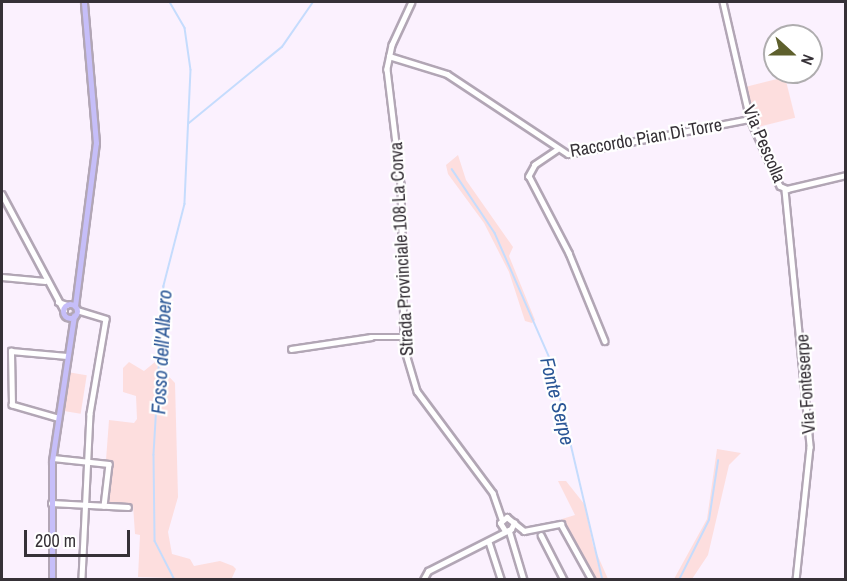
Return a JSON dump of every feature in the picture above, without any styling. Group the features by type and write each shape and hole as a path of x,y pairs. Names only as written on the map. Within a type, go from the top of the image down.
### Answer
{"main road":[{"path":"71,332 67,316 76,298 96,143 84,2"},
{"path":"52,579 53,458 71,332 72,309"}],"street":[{"name":"Strada Provinciale 108 La Corva","path":"412,2 389,56 401,184 403,338 417,391 504,518"},
{"name":"Via Pescolla","path":"723,2 750,119 785,190 846,175"},
{"name":"Raccordo Pian Di Torre","path":"389,56 447,74 557,150 568,154 750,119"},
{"path":"557,150 535,165 529,176 569,253 605,340"},
{"name":"Via Fonteserpe","path":"785,190 810,447 796,579"},
{"path":"2,194 56,301 72,309 106,318 87,461 82,579"},
{"path":"2,277 45,281"},
{"path":"291,349 371,337 403,338"},
{"path":"57,418 11,404 11,351 67,356"},
{"path":"53,458 110,464 104,506"},
{"path":"51,503 129,507"},
{"path":"504,518 524,531 558,525 564,528 592,579"},
{"path":"504,518 524,579"},
{"path":"423,579 428,571 514,524"},
{"path":"541,535 545,527"},
{"path":"507,529 541,535"},
{"path":"541,535 564,579"},
{"path":"489,542 501,579"}],"shaded area":[{"path":"763,82 787,84 795,118 755,128 745,87"},
{"path":"458,155 466,180 513,247 509,256 535,320 532,323 525,321 509,272 484,223 448,174 446,165"},
{"path":"129,362 144,371 155,362 175,383 178,497 168,532 172,554 190,559 194,566 220,561 233,566 236,569 231,580 138,577 140,535 135,534 133,505 105,502 111,463 106,460 109,420 134,423 137,419 136,396 123,392 123,368"},
{"path":"67,372 87,375 81,414 61,411"},
{"path":"717,449 741,453 729,465 708,555 692,579 674,579 707,519"},
{"path":"558,481 566,481 585,505 593,545 608,579 595,579 562,519 575,515"}],"waterway":[{"name":"Fosso dell'Albero","path":"170,2 185,28 191,70 185,204 164,286 154,455 155,541 175,580"},
{"name":"Fosso dell'Albero","path":"189,123 282,47 313,2"},
{"name":"Fonte Serpe","path":"452,169 495,233 552,363 603,580"},
{"name":"Fonte Serpe","path":"679,580 709,520 718,461"}]}
